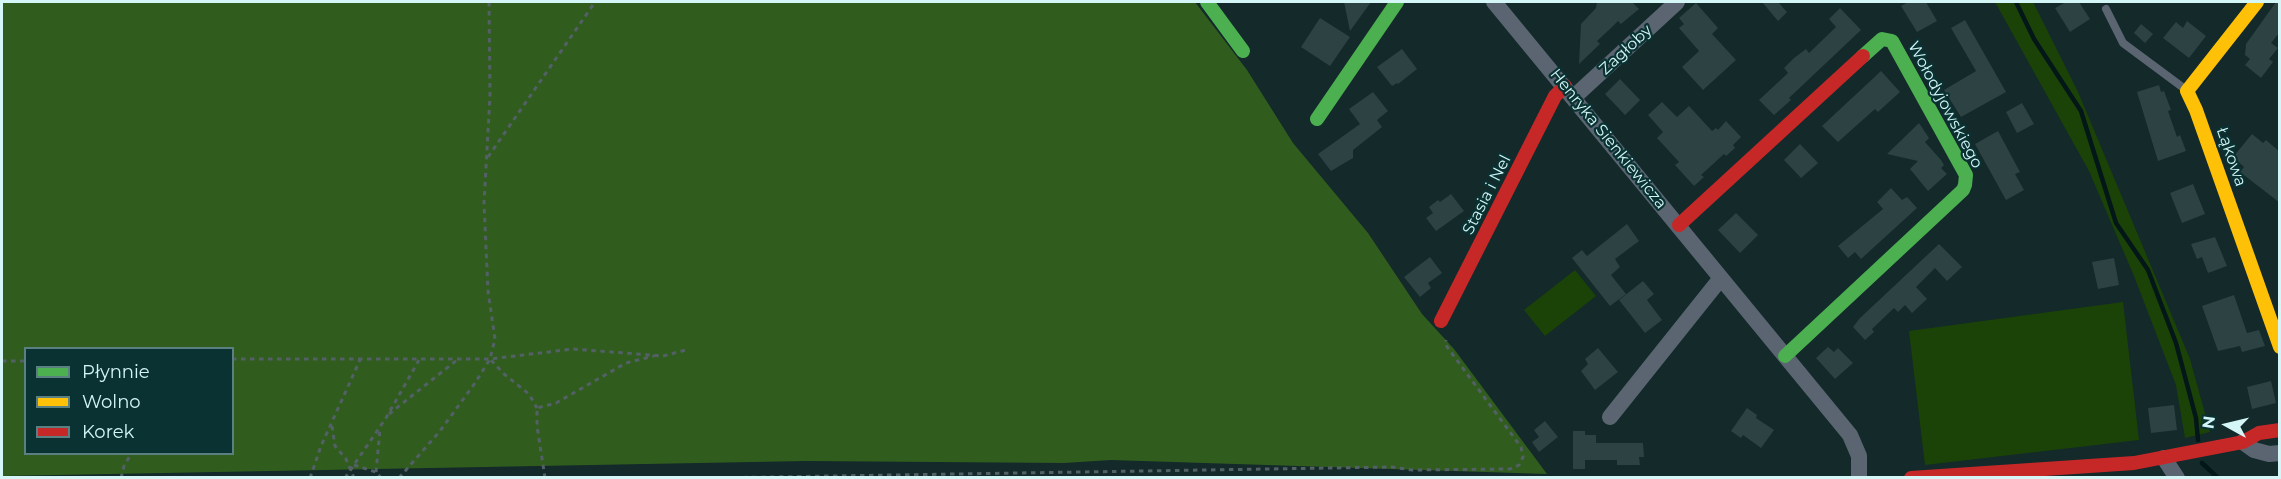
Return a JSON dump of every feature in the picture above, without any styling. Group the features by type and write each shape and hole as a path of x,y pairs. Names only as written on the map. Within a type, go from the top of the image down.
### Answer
{"street":[{"path":"1208,2 1243,51"},
{"path":"1317,119 1397,2"},
{"name":"Henryka Sienkiewicza","path":"1494,2 1850,435 1859,456 1859,477"},
{"name":"Zagłoby","path":"1569,92 1677,2"},
{"path":"2187,91 2257,2"},
{"name":"Wołodyjowskiego","path":"1678,225 1875,45 1882,39 1892,41 1966,175 1965,185 1963,190 1785,356"},
{"name":"Łąkowa","path":"2187,91 2196,110 2280,347"},
{"name":"Stasia i Nel","path":"1441,321 1555,96 1569,92"},
{"path":"1610,417 1721,278"},
{"path":"1911,477 2012,475 2134,463 2243,442 2259,433 2280,430"},
{"path":"2243,442 2254,450 2279,455"},
{"path":"2164,458 2176,477"}],"lane":[{"name":"Łąkowa","path":"2106,9 2123,43 2187,91"}],"path":[{"path":"399,477 440,431 475,383 490,359 495,339 488,291 485,225 490,96 489,2"},
{"path":"487,158 595,2"},
{"path":"707,477 1392,467 1412,470 1510,469 1520,465 1523,457 1521,447 1445,344 1450,330 1441,321"},
{"path":"234,359 490,359 573,349 658,355"},
{"path":"537,408 556,402 626,363 686,350"},
{"path":"388,415 459,359"},
{"path":"490,359 504,374 529,394 537,408 537,426 545,477"},
{"path":"310,477 360,360"},
{"path":"345,477 388,415 419,360"},
{"path":"2,361 24,361"},
{"path":"332,422 335,446 346,459 354,477"},
{"path":"376,472 380,426"},
{"path":"122,477 124,466 130,455"},
{"path":"354,465 376,472 381,477"}],"green space":[{"path":"2,2 1195,2 1247,70 1293,143 1368,233 1422,314 1454,349 1547,474 1111,460 1064,463 806,461 2,476"},
{"path":"1995,2 2033,2 2078,92 2190,359 2210,432 2185,438 2176,385 2134,276 2089,171"},
{"path":"1575,270 1596,296 1545,336 1524,310"},
{"path":"2123,302 2139,440 1925,465 1909,331"}],"building":[{"path":"1344,2 1371,2 1350,31"},
{"path":"1597,2 1632,2 1639,9 1621,24 1618,21 1597,41 1600,44 1579,64 1581,24 1596,8"},
{"path":"1762,2 1778,2 1787,12 1778,21"},
{"path":"1908,2 1926,2 1937,21 1917,32 1901,6"},
{"path":"2066,2 2079,2 2090,19 2070,32 2055,8"},
{"path":"2276,2 2280,2 2280,32 2271,43 2278,48 2269,59 2273,62 2261,78 2245,65 2250,59 2245,55 2246,44"},
{"path":"1696,3 1718,28 1712,34 1736,60 1703,90 1682,67 1699,51 1679,28 1684,24 1679,18"},
{"path":"1840,8 1861,30 1774,115 1759,100 1788,73 1784,68 1794,58 1806,49 1809,53 1836,27 1829,19"},
{"path":"1320,18 1350,37 1330,66 1301,47"},
{"path":"1965,20 2006,92 1961,117 1944,90 1976,71 1951,28"},
{"path":"2187,21 2206,36 2189,58 2163,38 2176,22 2183,28"},
{"path":"2141,24 2153,34 2145,43 2134,33"},
{"path":"1402,49 1417,69 1392,86 1377,67"},
{"path":"1881,71 1900,92 1878,112 1875,109 1838,142 1822,126"},
{"path":"1620,79 1640,100 1625,115 1605,94"},
{"path":"2159,85 2161,92 2164,91 2171,110 2168,111 2177,137 2180,135 2186,151 2158,161 2137,92"},
{"path":"1373,92 1388,111 1377,120 1382,127 1353,150 1353,158 1331,171 1318,154 1360,124 1349,109"},
{"path":"1662,102 1677,117 1689,106 1712,131 1716,128 1718,130 1726,121 1741,137 1733,145 1735,148 1726,156 1724,154 1701,175 1704,177 1694,186 1675,165 1679,162 1657,138 1663,132 1648,115"},
{"path":"2022,103 2034,124 2017,133 2006,112"},
{"path":"1919,123 1929,138 1925,142 1941,160 1944,165 1941,168 1947,174 1928,191 1910,169 1918,161 1887,154"},
{"path":"1998,131 2020,172 2015,174 2024,190 2006,200 1975,144"},
{"path":"2252,134 2263,143 2266,140 2280,152 2280,203 2240,172 2244,167 2233,157"},
{"path":"1800,144 1818,163 1801,178 1784,160"},
{"path":"2193,184 2205,214 2182,223 2170,193"},
{"path":"1891,188 1902,200 1907,197 1917,208 1861,259 1855,252 1848,258 1838,246 1883,209 1877,202"},
{"path":"1451,194 1464,211 1436,231 1426,218 1433,213 1429,207"},
{"path":"1736,213 1758,235 1740,253 1718,230"},
{"path":"1627,224 1639,241 1615,259 1620,267 1611,275 1626,294 1610,306 1572,258 1582,250 1587,256"},
{"path":"2215,237 2227,266 2208,273 2202,257 2197,259 2191,244"},
{"path":"1939,244 1962,267 1947,281 1935,268 1916,287 1927,299 1912,313 1905,305 1898,312 1894,308 1872,329 1874,332 1865,340 1853,327"},
{"path":"1430,257 1442,273 1428,283 1431,288 1420,297 1404,277"},
{"path":"2114,258 2119,285 2098,289 2092,262"},
{"path":"1643,281 1654,294 1647,300 1662,320 1645,333 1619,300"},
{"path":"2234,295 2247,333 2259,330 2265,346 2242,352 2240,346 2218,351 2202,306"},
{"path":"1828,347 1834,352 1838,348 1853,363 1835,379 1816,358"},
{"path":"1598,348 1618,372 1595,390 1581,371 1588,364 1585,359"},
{"path":"2271,381 2276,403 2252,409 2247,387"},
{"path":"2174,405 2177,430 2151,433 2148,408"},
{"path":"1747,408 1757,415 1756,418 1774,430 1761,448 1743,435 1741,438 1731,431"},
{"path":"1545,421 1558,437 1539,452 1532,442 1539,437 1534,430"},
{"path":"1573,431 1585,431 1585,435 1596,435 1596,443 1643,443 1644,457 1639,457 1640,465 1617,465 1617,460 1585,460 1585,469 1573,469"}],"waterway":[{"path":"2016,2 2034,39 2081,111 2116,223 2148,270 2176,343 2196,418 2198,440"},
{"path":"2202,463 2218,478"}],"traffic: fast":[{"path":"1207,2 1243,51"},
{"path":"1317,119 1397,2"},
{"path":"1785,356 1963,190 1965,185 1966,175 1892,41 1882,39 1863,56"}],"traffic: slow":[{"path":"2257,2 2187,91 2196,110 2280,347"}],"traffic: jam":[{"path":"1679,225 1863,56"},
{"path":"1441,321 1555,96 1565,86"},
{"path":"1911,478 2134,463 2243,442 2259,433 2280,430"}]}
